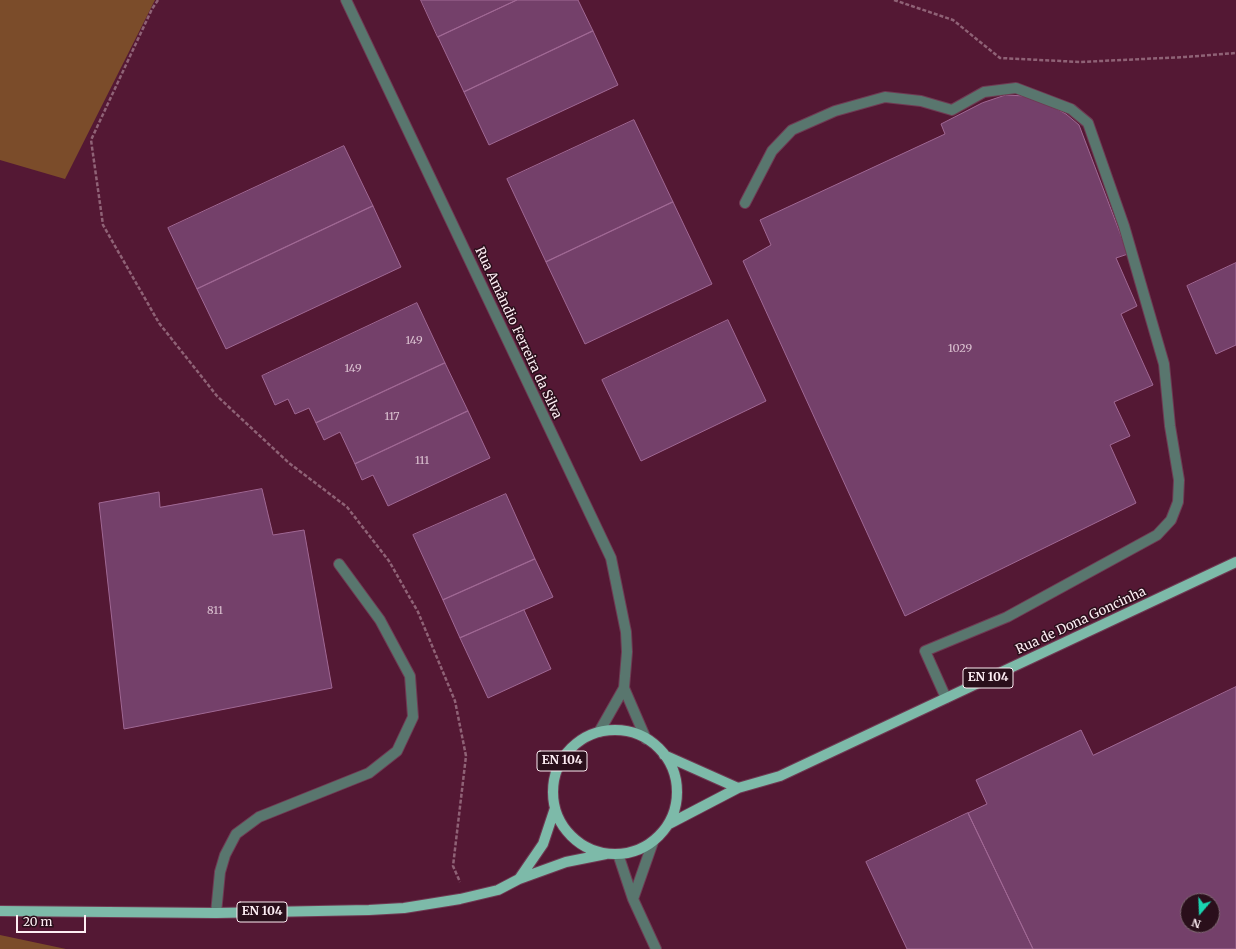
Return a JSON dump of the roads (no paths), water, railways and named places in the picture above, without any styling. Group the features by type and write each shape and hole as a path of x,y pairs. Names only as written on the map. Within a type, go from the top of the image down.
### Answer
{"main road":[{"name":"Rua de Dona Goncinha","path":"669,824 738,788 780,776 1236,562"},
{"name":"EN 104","path":"0,911 216,913 369,910 404,908 466,898 498,890 519,879 566,862 636,850 653,842 662,834 669,824 675,807 677,789 673,771 664,755 656,746 632,732 616,730 599,732 582,740 567,753 557,769 553,788 555,808 562,824 574,838 589,848 606,854"},
{"name":"EN 104","path":"664,755 738,788"},
{"name":"EN 104","path":"519,879 543,844 555,808"}],"street":[{"name":"Rua Amândio Ferreira da Silva","path":"346,0 611,558 626,632 627,652 624,688 599,732"},
{"path":"745,203 772,151 792,130 835,111 885,96 921,101 952,110 984,92 1016,88 1071,109 1088,123 1124,226 1164,364 1170,426 1179,480 1178,502 1171,520 1157,534 1007,617 925,651 946,698"},
{"path":"216,913 220,872 225,855 236,834 259,817 369,773 398,751 413,716 410,676 380,620 339,564"},
{"name":"Rua Amândio Ferreira da Silva","path":"624,688 646,739"},
{"path":"633,899 653,842"},
{"path":"618,854 633,899 656,949"}]}
